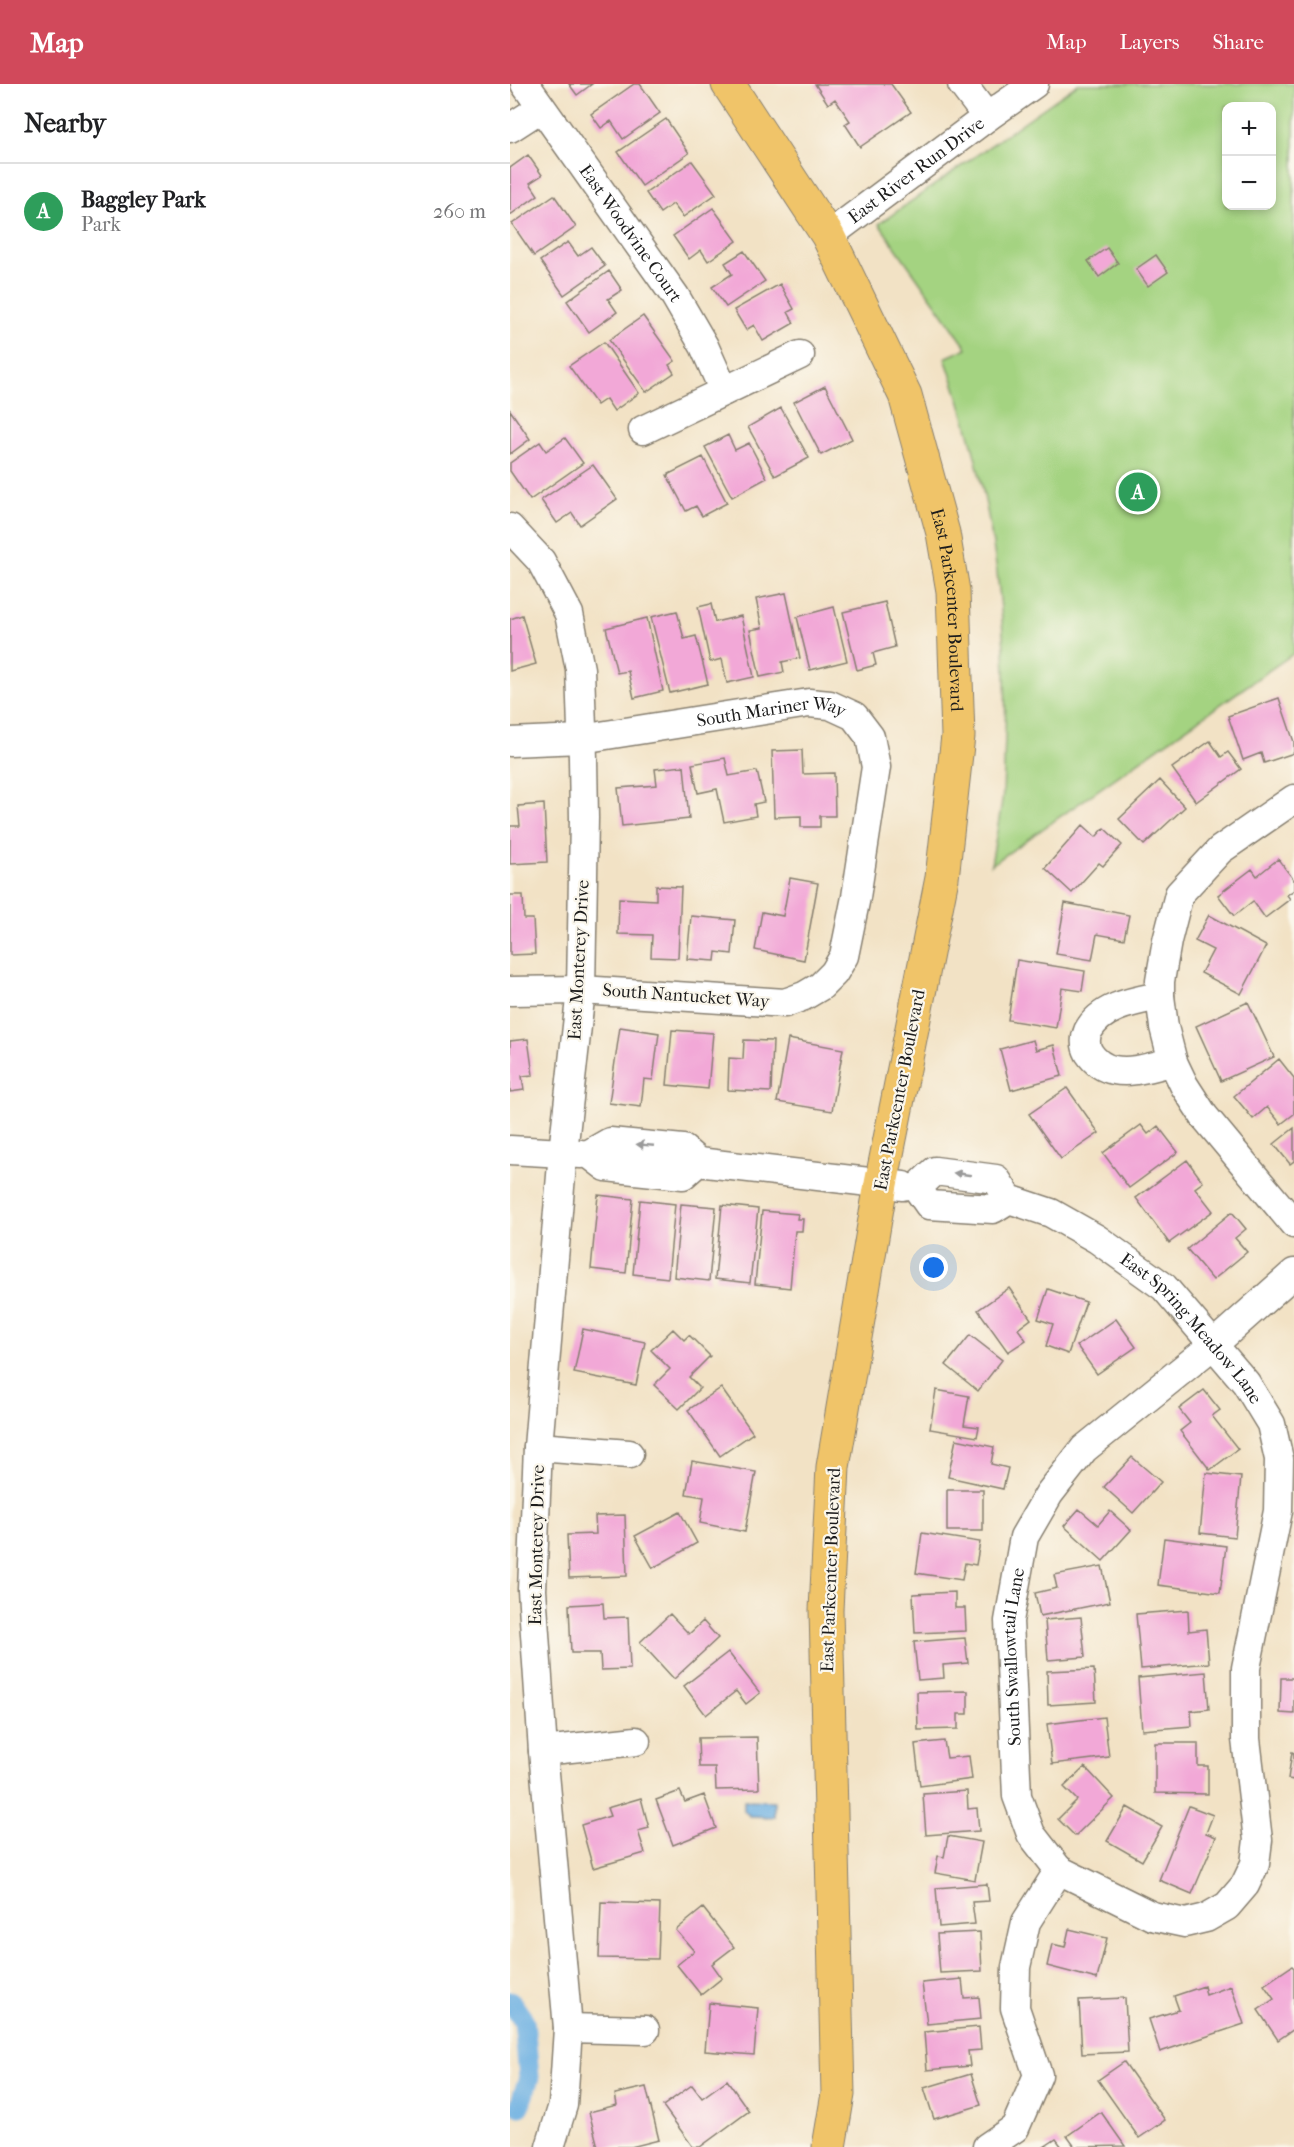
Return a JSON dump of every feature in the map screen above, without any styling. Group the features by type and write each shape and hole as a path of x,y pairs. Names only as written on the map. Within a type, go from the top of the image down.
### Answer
{"main road":[{"name":"East Parkcenter Boulevard","path":"728,84 828,236 905,395 943,533 952,591 958,735 943,866 881,1184 833,1467 826,1610 838,2094 829,2147"}],"street":[{"path":"510,93 524,84"},
{"name":"East Woodvine Court","path":"524,84 675,296 705,346 724,390"},
{"path":"962,84 987,117"},
{"name":"East River Run Drive","path":"828,236 1034,84"},
{"path":"510,128 541,108"},
{"path":"643,430 800,355"},
{"name":"East Monterey Drive","path":"510,528 541,561 569,614 580,669 584,818 576,1153 538,1447 532,1590 543,1751 568,2028 563,2105 550,2147"},
{"name":"South Mariner Way","path":"510,742 581,739 809,703 830,705 854,716 870,737 876,767 856,897 844,957 834,973 821,986"},
{"path":"1294,799 1220,850 1179,894 1160,981 1164,1027 1173,1062 1184,1085 1204,1116 1294,1224"},
{"name":"South Nantucket Way","path":"510,991 581,990 785,1003 821,986"},
{"path":"1160,996 1108,1010 1093,1022 1086,1037 1086,1049 1095,1062 1113,1070 1133,1071 1173,1062"},
{"name":"East Spring Meadow Lane","path":"576,1153 610,1142 683,1149 698,1162 917,1188 935,1171 996,1179 1009,1199 1051,1213 1097,1239 1164,1287 1246,1383 1271,1424 1279,1459 1278,1511 1246,1668 1246,1739 1258,1840 1255,1864 1245,1885 1227,1906 1206,1918 1185,1923 1152,1916 1059,1870"},
{"path":"510,1150 576,1153"},
{"name":"South Swallowtail Lane","path":"1059,1870 1031,1834 1017,1796 1009,1621 1024,1538 1049,1494 1084,1449 1213,1345 1294,1273"},
{"name":"East Monterey Drive","path":"538,1447 629,1454"},
{"path":"543,1751 636,1741"},
{"path":"987,2147 1015,2127 1038,2075 1015,2008 1016,1967 1026,1922 1059,1870"},
{"path":"568,2028 645,2030"}],"green space":[{"path":"1078,84 1294,84 1294,653 991,865 1003,793 1004,642 993,546 984,498 974,451 945,358 967,348 879,224"}],"water":[{"path":"744,1800 774,1801 774,1817 750,1816 744,1811"}],"building":[{"path":"569,84 592,84 577,95"},
{"path":"634,84 640,84 660,113 623,139 611,121 601,128 591,114"},
{"path":"815,84 891,84 911,112 860,147 845,124 850,121 835,99 828,104"},
{"path":"666,119 689,153 642,186 618,152"},
{"path":"528,155 542,175 530,183 538,195 510,215 510,168"},
{"path":"692,161 716,194 683,217 673,204 660,213 646,193"},
{"path":"554,195 576,227 534,256 512,224"},
{"path":"713,208 737,241 708,261 701,250 689,259 673,236"},
{"path":"568,242 578,256 591,247 605,266 564,295 540,261"},
{"path":"1107,248 1118,263 1099,277 1088,261"},
{"path":"744,251 765,281 726,307 712,287 732,274 725,263"},
{"path":"1156,255 1168,272 1148,286 1136,269"},
{"path":"609,271 622,290 608,299 617,312 589,332 567,301"},
{"path":"780,284 794,309 788,312 794,323 763,341 754,325 746,330 734,310"},
{"path":"643,316 675,361 669,365 674,373 646,392 609,340"},
{"path":"604,342 639,393 614,411 606,399 597,405 569,366"},
{"path":"825,386 852,439 821,455 794,402"},
{"path":"781,408 809,458 775,476 748,427"},
{"path":"510,410 530,439 510,454"},
{"path":"728,435 735,450 749,443 767,478 732,497 705,447"},
{"path":"565,438 583,463 530,500 510,471 510,463 540,442 546,451"},
{"path":"703,457 727,503 702,516 696,506 686,511 667,475"},
{"path":"593,465 617,499 580,525 572,513 557,523 541,500"},
{"path":"786,593 800,658 782,662 784,672 760,677 750,630 762,628 756,599"},
{"path":"885,602 895,647 873,653 876,665 857,670 843,612"},
{"path":"711,604 715,622 741,616 754,677 727,683 722,659 710,662 698,607"},
{"path":"834,607 847,661 810,670 797,617"},
{"path":"677,611 684,639 696,636 708,684 670,693 651,617"},
{"path":"522,615 536,664 510,671 510,619"},
{"path":"647,618 663,691 634,698 628,671 617,673 606,628"},
{"path":"1279,698 1294,742 1294,753 1264,763 1261,753 1243,760 1228,716"},
{"path":"1210,741 1221,757 1228,752 1241,769 1196,802 1172,768"},
{"path":"802,750 803,774 834,773 835,816 820,816 820,827 801,827 801,816 774,817 772,751"},
{"path":"725,758 729,776 757,771 764,802 754,804 756,816 724,822 717,789 698,793 692,764"},
{"path":"684,766 689,819 622,826 618,788 657,785 655,769"},
{"path":"1160,780 1185,807 1144,845 1119,819"},
{"path":"544,804 547,862 510,864 510,826 520,826 518,806"},
{"path":"1083,825 1096,837 1104,828 1122,845 1103,866 1099,863 1072,893 1045,868"},
{"path":"1278,859 1294,880 1294,890 1287,895 1290,899 1265,918 1253,901 1234,916 1218,895 1252,869 1257,876"},
{"path":"790,878 818,883 804,960 755,950 762,912 783,916"},
{"path":"656,886 681,887 678,958 651,957 652,935 618,934 619,898 656,900"},
{"path":"510,895 523,895 524,919 533,919 535,954 510,955"},
{"path":"1065,903 1129,915 1124,939 1097,934 1092,960 1056,954"},
{"path":"1209,915 1266,946 1241,994 1201,973 1213,950 1195,941"},
{"path":"691,916 735,920 732,954 716,952 715,961 687,959"},
{"path":"1017,960 1085,971 1082,991 1062,988 1056,1028 1008,1020"},
{"path":"1248,1002 1274,1057 1221,1081 1196,1026"},
{"path":"620,1027 659,1033 653,1080 644,1079 641,1107 609,1103"},
{"path":"672,1030 713,1033 708,1089 667,1085"},
{"path":"528,1039 533,1075 522,1076 524,1090 510,1092 510,1041"},
{"path":"788,1039 843,1049 832,1111 777,1102"},
{"path":"744,1040 773,1041 771,1092 728,1090 729,1058 743,1059"},
{"path":"1033,1040 1036,1050 1054,1045 1062,1076 1011,1090 1000,1049"},
{"path":"1279,1059 1294,1078 1294,1114 1281,1124 1267,1107 1253,1119 1234,1096"},
{"path":"1067,1088 1099,1133 1061,1159 1029,1114"},
{"path":"1141,1125 1148,1134 1158,1126 1178,1152 1129,1188 1103,1153"},
{"path":"1294,1128 1294,1161 1290,1164 1274,1144"},
{"path":"1187,1160 1203,1182 1195,1188 1213,1211 1169,1243 1136,1198"},
{"path":"598,1195 633,1199 626,1273 591,1269"},
{"path":"640,1200 675,1204 668,1278 633,1274"},
{"path":"681,1204 716,1207 709,1281 674,1277"},
{"path":"722,1205 758,1209 750,1283 715,1279"},
{"path":"762,1211 798,1214 797,1219 803,1219 802,1231 795,1231 790,1288 755,1284"},
{"path":"1232,1212 1246,1229 1235,1238 1247,1252 1213,1280 1187,1249"},
{"path":"1009,1288 1031,1319 1018,1329 1026,1340 1008,1352 978,1310"},
{"path":"1048,1289 1086,1302 1068,1354 1046,1346 1053,1324 1038,1319"},
{"path":"1116,1319 1136,1347 1097,1374 1077,1346"},
{"path":"583,1329 645,1342 636,1385 574,1373"},
{"path":"673,1329 684,1340 689,1335 710,1356 689,1377 700,1388 679,1409 654,1385 670,1369 651,1350"},
{"path":"970,1335 1002,1360 978,1391 946,1365"},
{"path":"721,1388 753,1433 720,1456 688,1410"},
{"path":"936,1390 969,1396 964,1425 979,1427 977,1437 930,1429"},
{"path":"1204,1390 1220,1410 1212,1416 1238,1449 1210,1470 1180,1431 1190,1423 1179,1409"},
{"path":"956,1439 994,1447 991,1464 1008,1468 1003,1489 948,1477"},
{"path":"1132,1457 1161,1482 1133,1513 1104,1487"},
{"path":"692,1461 756,1472 745,1532 700,1523 704,1497 686,1494"},
{"path":"1206,1473 1241,1477 1235,1537 1200,1533"},
{"path":"947,1490 983,1490 983,1531 947,1531"},
{"path":"1079,1509 1098,1525 1110,1511 1131,1530 1103,1561 1064,1526"},
{"path":"680,1512 697,1543 653,1568 635,1536"},
{"path":"625,1515 627,1576 569,1578 567,1535 596,1534 595,1516"},
{"path":"922,1533 980,1542 976,1565 965,1563 962,1580 916,1573"},
{"path":"1164,1538 1226,1546 1220,1593 1158,1585"},
{"path":"1102,1566 1110,1602 1040,1616 1035,1593 1057,1588 1054,1575"},
{"path":"955,1592 955,1608 965,1608 966,1631 915,1633 913,1594"},
{"path":"603,1603 604,1618 628,1617 630,1669 601,1670 600,1653 571,1653 569,1605"},
{"path":"1188,1610 1189,1631 1206,1629 1209,1663 1141,1669 1136,1614"},
{"path":"670,1614 689,1634 703,1621 718,1638 674,1679 640,1642"},
{"path":"1081,1617 1085,1657 1048,1660 1045,1620"},
{"path":"965,1638 968,1663 943,1665 944,1678 918,1680 914,1642"},
{"path":"728,1652 760,1693 746,1704 736,1691 706,1715 684,1686"},
{"path":"1094,1669 1096,1702 1048,1705 1047,1671"},
{"path":"1206,1672 1209,1709 1191,1711 1192,1726 1142,1730 1138,1678"},
{"path":"1281,1678 1294,1678 1294,1714 1280,1713"},
{"path":"968,1691 968,1714 958,1714 958,1729 918,1730 917,1692"},
{"path":"1104,1717 1109,1757 1052,1764 1047,1724"},
{"path":"757,1737 759,1789 716,1790 715,1767 699,1767 698,1738"},
{"path":"944,1741 947,1758 969,1756 972,1779 920,1786 915,1744"},
{"path":"1155,1743 1198,1743 1198,1766 1208,1766 1208,1794 1155,1793"},
{"path":"1292,1752 1294,1753 1294,1780 1288,1779"},
{"path":"1085,1767 1114,1798 1075,1836 1058,1819 1077,1800 1064,1787"},
{"path":"680,1791 685,1802 704,1795 716,1828 673,1845 656,1800"},
{"path":"967,1791 968,1809 977,1808 979,1831 926,1835 923,1794"},
{"path":"641,1798 649,1828 638,1831 645,1853 593,1868 581,1825 610,1816 607,1808"},
{"path":"1189,1806 1213,1815 1206,1833 1216,1837 1192,1894 1159,1880"},
{"path":"1127,1807 1162,1827 1142,1861 1107,1841"},
{"path":"948,1836 982,1842 975,1880 935,1873 938,1856 944,1857"},
{"path":"987,1884 989,1901 972,1902 975,1924 939,1927 936,1888"},
{"path":"601,1902 660,1904 658,1959 599,1958"},
{"path":"703,1908 734,1947 712,1964 722,1978 701,1995 677,1965 694,1951 676,1930"},
{"path":"1069,1929 1107,1938 1097,1979 1047,1966 1052,1944 1065,1947"},
{"path":"980,1932 982,1971 940,1973 937,1934"},
{"path":"1292,1966 1294,1968 1294,2029 1278,2040 1258,2010 1274,1999 1264,1985"},
{"path":"962,1979 964,1998 979,1997 981,2019 927,2024 922,1983"},
{"path":"1204,1986 1206,1995 1231,1986 1244,2024 1160,2052 1149,2019 1179,2010 1174,1996"},
{"path":"1125,1998 1128,2052 1082,2054 1079,2000"},
{"path":"709,2003 758,2008 754,2055 705,2051"},
{"path":"979,2027 981,2050 968,2051 970,2066 927,2070 924,2032"},
{"path":"1124,2062 1165,2120 1139,2138 1098,2080"},
{"path":"971,2074 981,2105 934,2119 924,2088"},
{"path":"727,2080 749,2111 700,2147 693,2147 663,2106 692,2085 702,2098"},
{"path":"646,2087 659,2140 631,2147 598,2147 589,2112 617,2105 615,2094"},
{"path":"1101,2112 1125,2146 1075,2147 1067,2136"},
{"path":"1056,2139 1062,2147 1044,2147"}],"waterway":[{"path":"510,2001 524,2021 529,2077 520,2106"}],"place":[{"name":"Baggley Park","path":"1138,492"}]}
